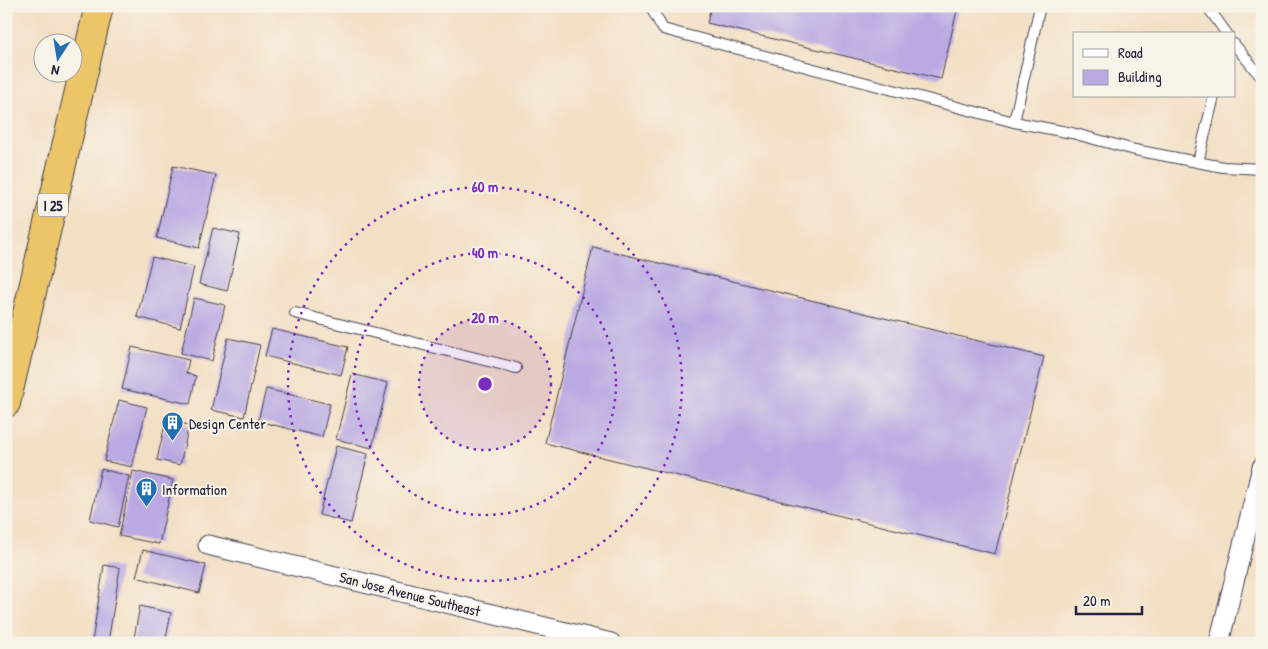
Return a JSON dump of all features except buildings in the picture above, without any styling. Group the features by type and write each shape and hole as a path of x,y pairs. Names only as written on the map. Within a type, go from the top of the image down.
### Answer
{"highway":[{"name":"I 25","path":"6,403 99,6"}],"street":[{"path":"1219,643 1262,467"},
{"name":"San Jose Avenue Southeast","path":"208,545 611,643"}],"lane":[{"path":"650,6 663,29 1014,122 1072,133 1135,150 1223,167 1262,169"},
{"path":"1014,122 1040,6"},
{"path":"1207,6 1226,32"},
{"path":"1236,46 1262,78"},
{"path":"1198,162 1214,98"},
{"path":"295,313 516,368"}],"place":[{"name":"Design Center","path":"173,442"},
{"name":"Information","path":"146,508"}]}
